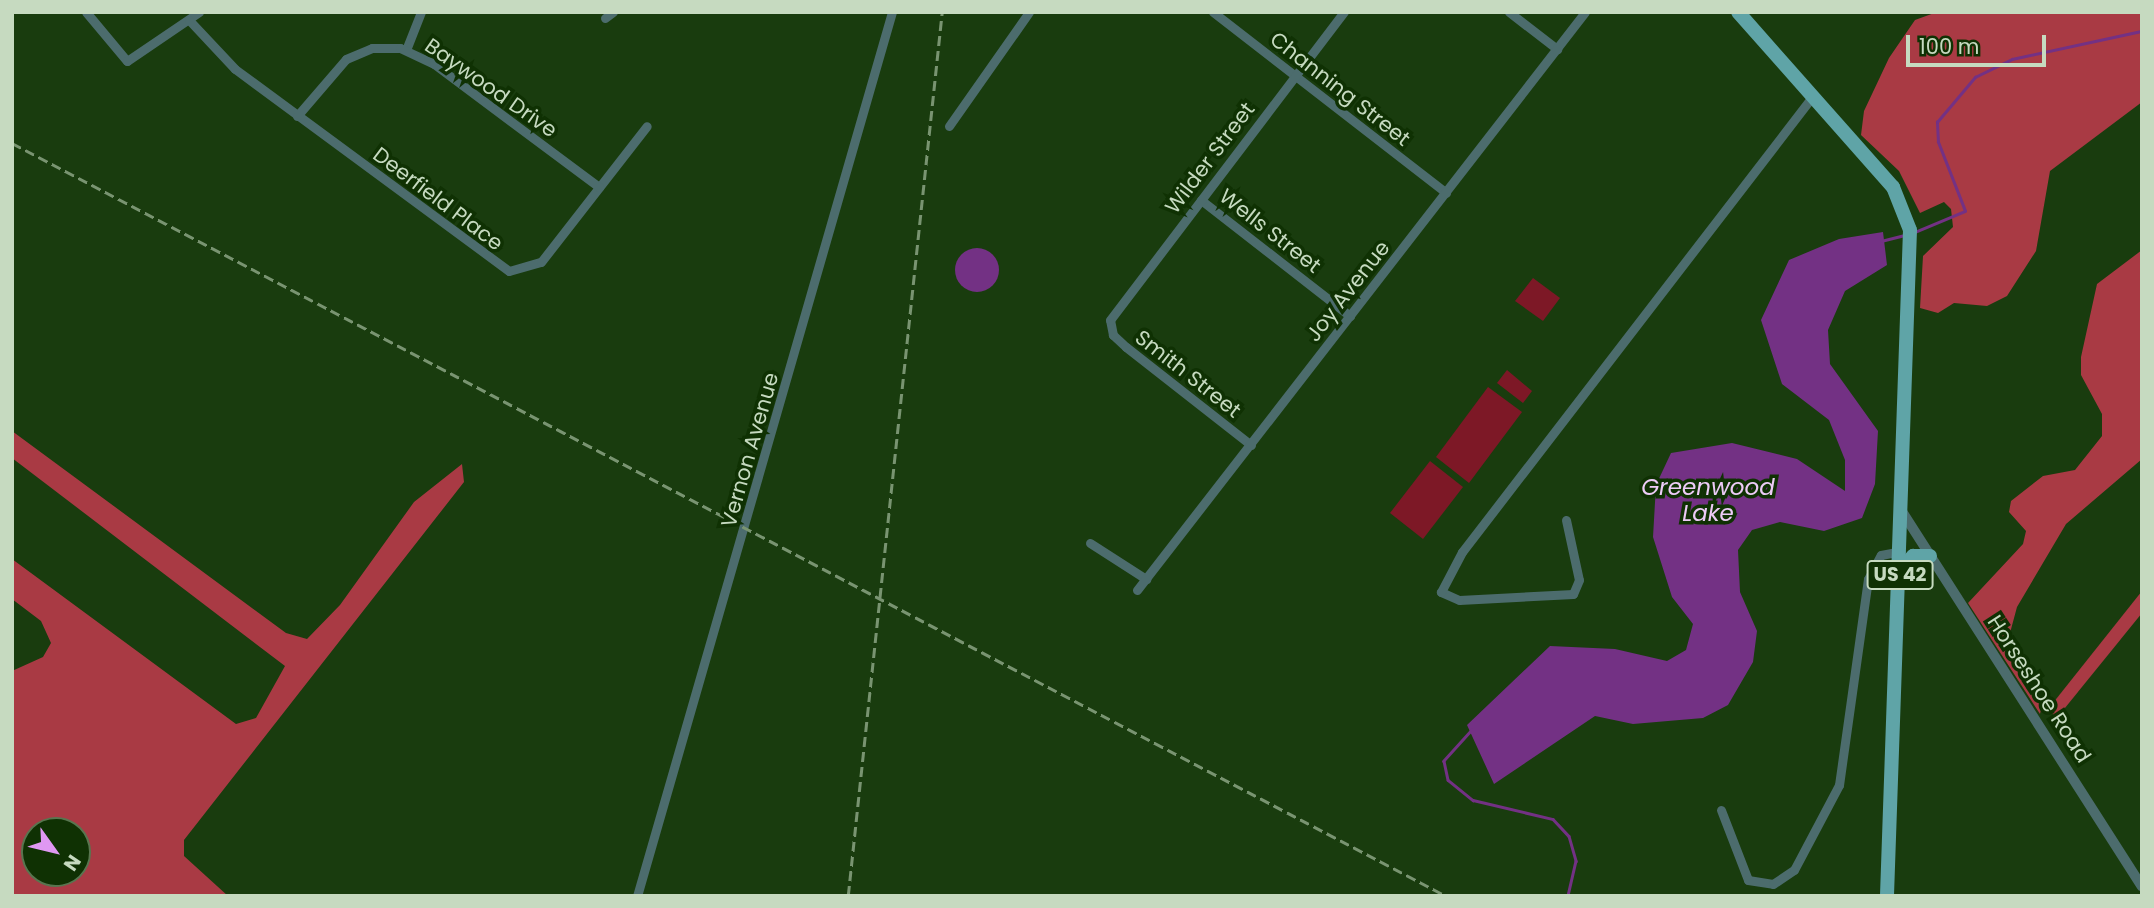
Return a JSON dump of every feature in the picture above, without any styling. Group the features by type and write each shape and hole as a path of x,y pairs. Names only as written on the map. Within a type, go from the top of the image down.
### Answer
{"main road":[{"name":"US 42","path":"1738,12 1893,187 1906,212 1912,255 1887,896"},
{"path":"1900,569 1913,556 1930,556"}],"street":[{"path":"86,12 124,61 199,12"},
{"path":"406,50 421,12"},
{"name":"Vernon Avenue","path":"637,896 892,12"},
{"path":"949,126 1029,12"},
{"name":"Channing Street","path":"1213,12 1446,194"},
{"name":"Wilder Street","path":"1109,326 1344,12"},
{"path":"1508,12 1557,49"},
{"name":"Joy Avenue","path":"1137,590 1585,12"},
{"name":"Deerfield Place","path":"188,20 225,61 509,271 538,265 647,126"},
{"name":"Baywood Drive","path":"297,116 346,59 372,48 406,50 599,187"},
{"path":"1566,520 1579,580 1573,594 1459,600 1441,592 1462,552 1812,97"},
{"name":"Wells Street","path":"1201,200 1350,316"},
{"name":"Smith Street","path":"1109,326 1126,347 1251,445"},
{"name":"Horseshoe Road","path":"1903,513 2142,886"},
{"path":"1090,543 1146,579"},
{"path":"1721,810 1748,880 1773,884 1794,870 1839,785 1872,568 1881,555 1901,551"}],"shaded area":[{"path":"1937,12 2142,12 2142,102 2050,171 2036,251 2007,296 1987,306 1954,303 1938,313 1920,308 1923,256 1953,227 1951,209 1944,202 1920,213 1899,171 1861,135 1864,111 1889,58 1915,20"},
{"path":"2142,250 2142,459 2066,524 2017,607 2010,633 2013,653 2043,701 2040,714 1968,603 2023,544 2026,531 2009,512 2011,501 2043,476 2075,470 2102,436 2102,414 2081,375 2081,357 2097,284"},
{"path":"1533,278 1560,298 1543,321 1515,301"},
{"path":"1507,370 1532,391 1523,403 1497,383"},
{"path":"1488,387 1522,412 1469,483 1436,457"},
{"path":"12,431 286,633 307,639 340,605 414,502 462,464 464,482 184,840 184,856 228,896 12,896 12,671 43,657 51,643 41,621 12,599 12,559 236,724 256,718 285,666 12,458"},
{"path":"1430,461 1463,487 1423,539 1390,513"},
{"path":"2142,591 2142,613 2056,719 2049,708"}],"water":[{"name":"Greenwood Lake","path":"1883,232 1887,265 1845,291 1828,330 1830,364 1878,431 1875,484 1862,518 1824,531 1780,522 1752,530 1738,550 1740,592 1757,631 1753,662 1728,705 1703,718 1633,724 1595,716 1494,784 1467,725 1550,646 1615,649 1667,661 1686,650 1693,624 1672,597 1653,537 1656,485 1671,453 1732,443 1797,459 1845,491 1845,460 1829,420 1782,384 1761,320 1789,260 1839,239"},
{"path":"977,248 993,254 999,270 993,286 977,292 961,286 955,270 961,254"}],"waterway":[{"path":"1915,232 1965,211 1938,142 1937,122 1975,77 2012,59 2142,31"},
{"path":"1881,241 1905,235"},
{"path":"1472,730 1444,761 1448,780 1473,800 1553,819 1569,836 1576,861 1568,896"}],"railway":[{"path":"848,896 942,12"},
{"path":"12,143 1446,896"}]}
